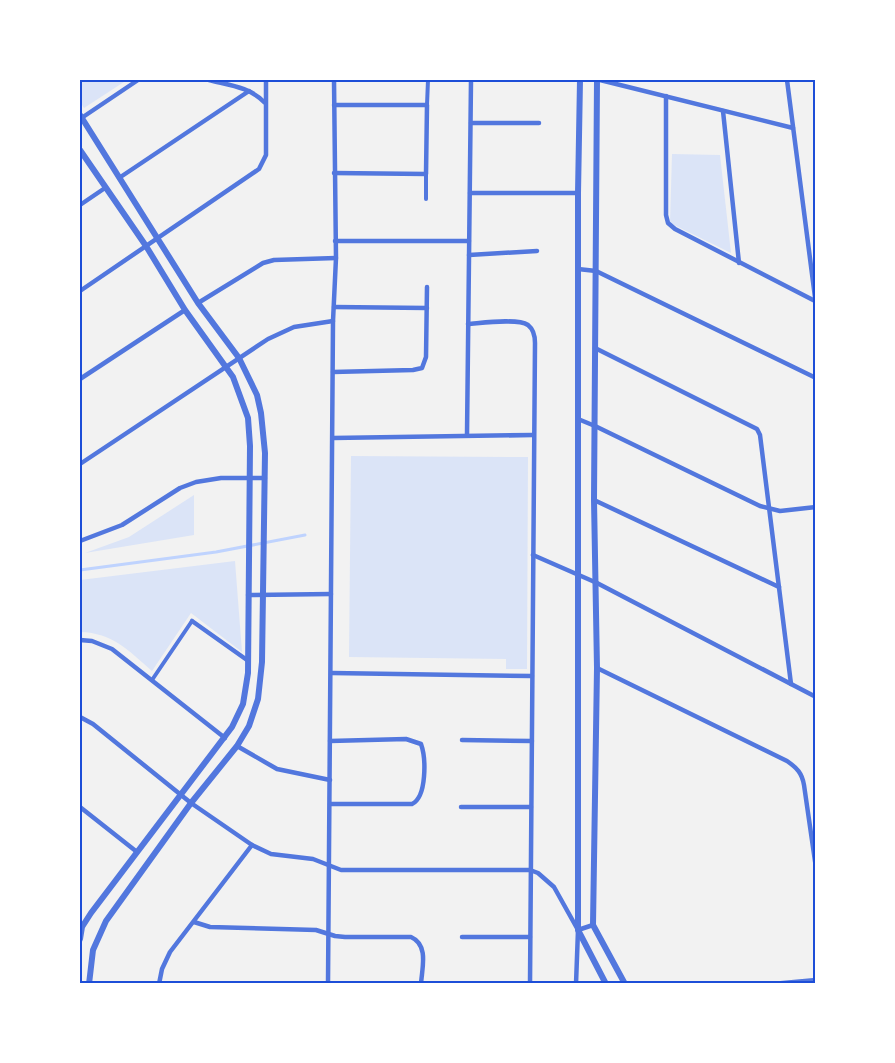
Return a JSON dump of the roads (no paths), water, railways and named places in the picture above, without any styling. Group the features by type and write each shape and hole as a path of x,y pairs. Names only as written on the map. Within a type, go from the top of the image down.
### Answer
{"street":[{"path":"89,984 93,950 99,932 191,803 237,746 254,714 261,682 265,453 257,395 239,358 198,303 159,238 80,118 138,80"},
{"path":"209,80 257,94 264,102"},
{"path":"80,291 259,169 266,155 264,102 266,80"},
{"path":"328,984 333,321 336,258 333,173 334,80"},
{"path":"426,199 428,80"},
{"path":"467,435 471,80"},
{"path":"576,984 580,80"},
{"path":"625,984 592,925 597,668 594,500 599,80 793,128"},
{"path":"787,80 815,303"},
{"path":"119,178 249,91"},
{"path":"666,96 666,215 668,223 675,229 815,303"},
{"path":"334,105 427,105"},
{"path":"723,111 739,263"},
{"path":"471,123 538,123"},
{"path":"80,150 146,246 185,310 226,366 238,388 248,418 250,446 247,685 243,704 225,738 81,927 80,939"},
{"path":"333,173 426,174"},
{"path":"80,205 105,188"},
{"path":"470,193 578,194"},
{"path":"335,241 468,241"},
{"path":"469,255 537,251"},
{"path":"198,303 263,263 336,258"},
{"path":"578,270 596,271 816,378"},
{"path":"333,372 413,370 424,366 427,287"},
{"path":"334,308 427,308"},
{"path":"80,379 185,310"},
{"path":"80,464 281,331 333,321"},
{"path":"468,324 515,322 530,326 536,343 533,435 530,984"},
{"path":"595,348 757,429 760,435 770,509 790,684"},
{"path":"577,419 770,509 789,510 816,507"},
{"path":"333,438 533,435"},
{"path":"80,541 122,525 180,488 196,482 265,478"},
{"path":"594,500 779,588"},
{"path":"533,555 597,583 816,697"},
{"path":"248,595 331,594"},
{"path":"152,680 192,621 247,660"},
{"path":"80,640 92,641 112,649 225,738"},
{"path":"597,668 797,767 802,775 814,838 816,868"},
{"path":"332,673 532,676"},
{"path":"80,717 93,724 191,803 252,845 271,854 313,859 341,870 530,870 538,873 554,887 606,984"},
{"path":"330,741 406,739 421,744 423,753 423,789 419,799 412,804 330,804"},
{"path":"462,740 532,741"},
{"path":"237,746 277,769 330,780"},
{"path":"461,807 531,807"},
{"path":"80,815 82,808 137,852"},
{"path":"159,984 162,969 170,952 252,845"},
{"path":"194,922 210,927 316,930 339,937 402,936 416,938 423,953 421,984"},
{"path":"578,930 592,925"},
{"path":"462,937 530,937"},
{"path":"772,984 816,980"}],"waterway":[{"path":"80,570 216,552 305,535"}]}
